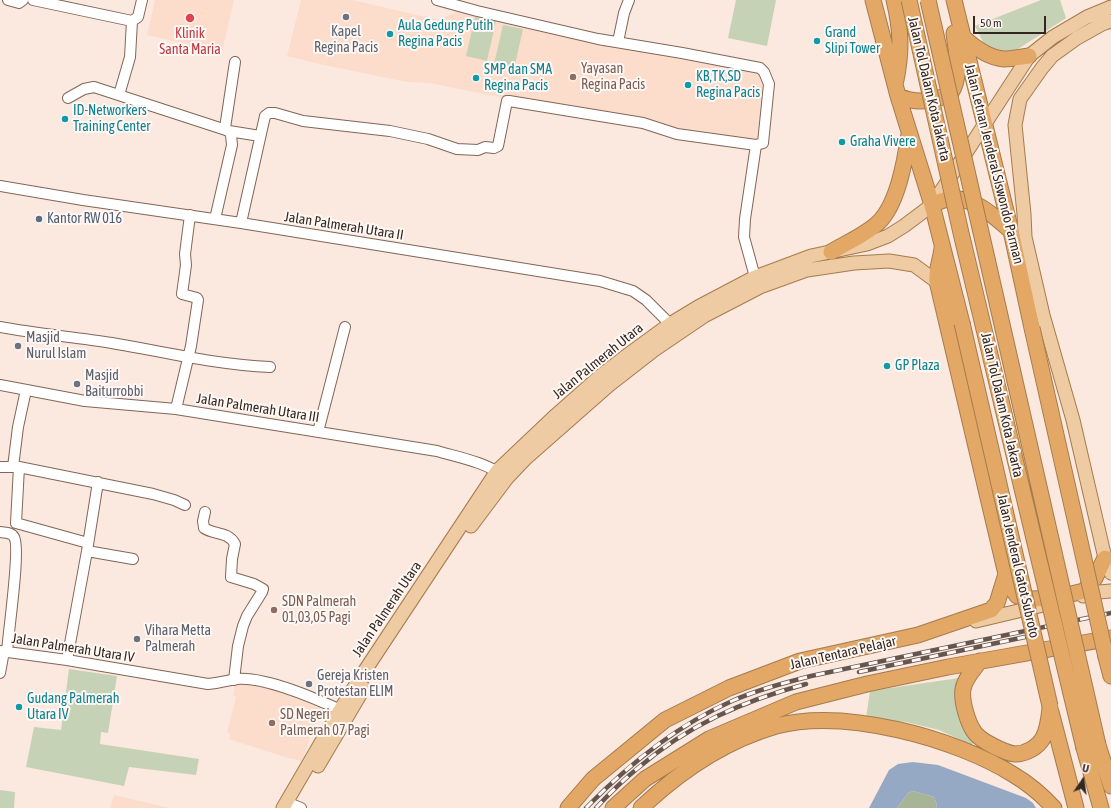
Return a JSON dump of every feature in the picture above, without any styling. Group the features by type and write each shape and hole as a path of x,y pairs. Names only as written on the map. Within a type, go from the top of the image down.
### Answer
{"highway":[{"path":"873,0 897,90 932,204 955,295"},
{"path":"894,0 901,38 897,90"},
{"name":"Jalan Tol Dalam Kota Jakarta","path":"909,0 962,233 1091,747 1111,786"},
{"name":"Jalan Tol Dalam Kota Jakarta","path":"928,0 975,211 1012,364 1091,747 1101,808"},
{"path":"897,90 915,101 935,100 951,93 956,83 957,72 954,32 955,5"},
{"name":"Jalan Letnan Jenderal Siswondo Parman","path":"955,5 1011,231 1025,266 1032,328 1111,676"},
{"path":"963,37 971,45 997,58 1003,59 1029,56"},
{"path":"830,252 866,232 878,223 886,213 893,199 899,181 906,153 909,131"},
{"path":"932,204 949,199 961,199 972,202 989,212 1011,231"},
{"name":"Jalan Jenderal Gatot Subroto","path":"918,635 991,610 997,602 1006,574 936,276 942,256 942,248"},
{"name":"Jalan Jenderal Gatot Subroto","path":"955,295 1050,707 1076,808"},
{"path":"1006,574 1010,586 1017,596 1032,599 1054,598 1084,591 1095,578 1105,558"},
{"name":"Jalan Tentara Pelajar","path":"568,808 593,779 665,720 672,716 729,688 800,661 918,635"},
{"path":"613,808 645,779 796,702 868,684 980,661 1111,638"},
{"path":"980,661 969,675 963,689 963,701 968,721 976,734 988,743 1014,754 1024,753 1033,749 1043,739 1048,724 1050,707"},
{"path":"641,808 710,746 778,726 796,722 812,721 869,725 897,730 939,741 1000,767 1040,794 1054,808"}],"main road":[{"name":"Jalan Palmerah Utara","path":"291,806 345,712 382,652 438,568 458,543 502,474 526,458 545,434 560,419 609,385 654,350 673,329 701,311 811,256 867,244 888,236 932,204 1029,56 1054,37 1087,17 1111,6"},
{"path":"1111,20 1077,38 1052,56 1020,99 1015,125 1022,192 1025,266 1043,315 1073,420 1105,558 1111,573"},
{"name":"Jalan Palmerah Utara","path":"757,282 807,270 854,263 889,261 914,265 955,295"},
{"name":"Jalan Tentara Pelajar","path":"918,635 1100,592 1111,591"}],"street":[{"path":"8,0 18,4 23,0"},
{"path":"33,0 132,21 138,17 142,0"},
{"path":"241,223 265,116 271,113 308,122 390,131 428,139 457,149 478,150 484,147 498,146 507,101 510,101 643,123 677,134 756,145 763,143 769,84 764,72 760,68 576,34 437,0"},
{"path":"618,42 624,13 629,0"},
{"path":"119,95 130,57 132,21"},
{"path":"215,219 232,145 231,135 227,129 235,62"},
{"path":"68,98 84,89 94,87 227,129 260,136"},
{"path":"756,145 744,237 757,282"},
{"name":"Jalan Palmerah Utara II","path":"0,186 83,200 241,223 611,283 633,291 641,296 673,329"},
{"path":"176,409 188,357 198,300 197,298 182,294 190,215"},
{"path":"0,327 83,339 188,357 270,367"},
{"path":"318,432 345,327"},
{"name":"Jalan Palmerah Utara III","path":"0,385 85,401 176,409 437,451 474,462 502,474"},
{"path":"0,467 13,467 18,427 26,390"},
{"path":"133,559 88,547 16,523 19,467 153,494 174,500 184,505"},
{"path":"67,660 88,547 98,482"},
{"path":"205,512 202,521 204,528 208,531 228,536 235,544 231,577 254,584 263,589 247,616 241,633 234,680"},
{"path":"0,532 10,533 15,537 17,544 14,584 0,673"},
{"name":"Jalan Palmerah Utara IV","path":"3,651 67,660 208,684 247,679 267,682 345,712"}],"shaded area":[{"name":"Klinik Santa Maria","path":"155,0 234,0 222,52 147,35"},
{"name":"Yayasan Regina Pacis","path":"301,0 353,0 438,20 454,13 457,10 753,68 766,81 759,147 430,83 407,82 287,56"},
{"name":"SD Negeri Palmerah 07 Pagi","path":"236,680 285,691 321,706 302,761 229,739 230,734 227,732 236,697 233,696"},
{"path":"114,795 170,808 110,808"}],"green space":[{"path":"736,0 776,0 767,46 728,38"},
{"path":"1041,0 1060,0 1066,18 1018,49 1003,53 985,46 975,26"},
{"path":"475,17 496,21 487,61 466,56"},
{"path":"503,25 523,29 514,69 494,64"},
{"path":"69,669 117,676 108,733 101,732 100,744 199,759 196,775 129,767 124,786 26,767 34,727 61,730"},
{"path":"959,678 957,695 974,741 972,745 939,730 906,722 866,718 870,691"},
{"path":"0,790 15,792 14,808 0,808"},
{"path":"913,791 934,797 937,808 897,808 908,793"}],"water":[{"path":"913,762 938,765 1026,798 1033,803 1036,808 937,808 934,797 913,791 908,793 897,808 869,808 889,770 898,764"}],"railway":[{"path":"586,808 619,776 654,747 711,711 751,693 811,676 1111,613"},
{"path":"859,672 1025,637"},
{"path":"596,808 627,777 676,739 717,716 738,707 760,698 806,684"}],"place":[{"name":"Kapel Regina Pacis","path":"346,17"},
{"name":"Klinik Santa Maria","path":"190,18"},
{"name":"Aula Gedung Putih Regina Pacis","path":"390,34"},
{"name":"Grand Slipi Tower","path":"817,41"},
{"name":"Yayasan Regina Pacis","path":"573,77"},
{"name":"SMP dan SMA Regina Pacis","path":"476,78"},
{"name":"KB,TK,SD Regina Pacis","path":"688,85"},
{"name":"ID-Networkers Training Center","path":"65,119"},
{"name":"Graha Vivere","path":"842,142"},
{"name":"Kantor RW 016","path":"39,219"},
{"name":"Masjid Nurul Islam","path":"18,346"},
{"name":"GP Plaza","path":"887,366"},
{"name":"Masjid Baiturrobbi","path":"77,384"},
{"name":"SDN Palmerah 01,03,05 Pagi","path":"274,610"},
{"name":"Vihara Metta Palmerah","path":"137,639"},
{"name":"Gereja Kristen Protestan ELIM","path":"309,684"},
{"name":"Gudang Palmerah Utara IV","path":"19,707"},
{"name":"SD Negeri Palmerah 07 Pagi","path":"272,723"}]}
